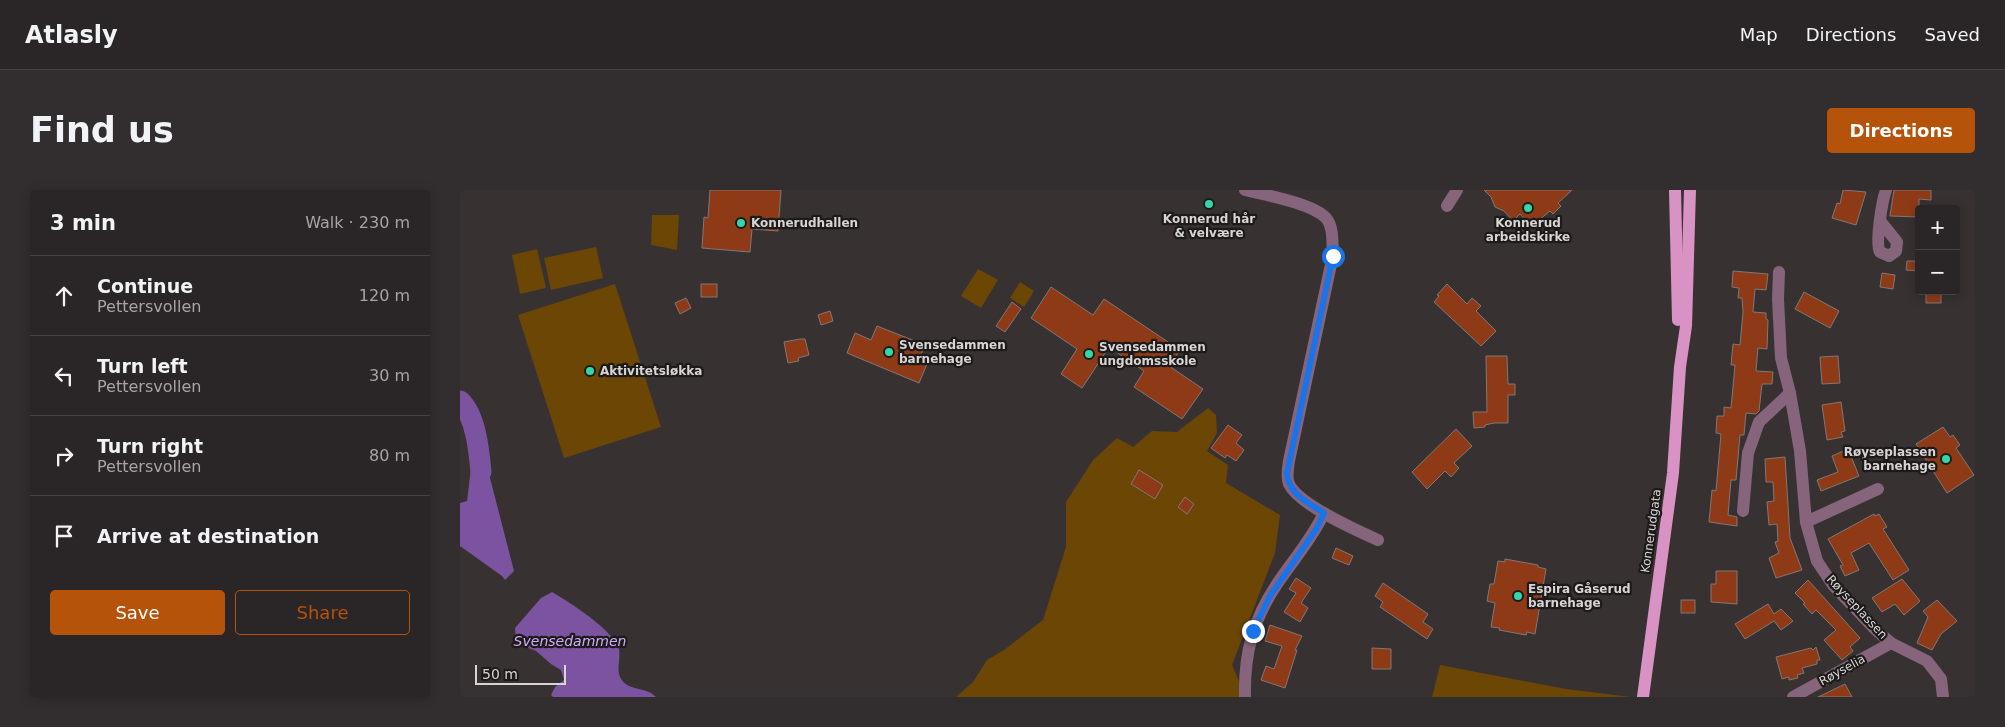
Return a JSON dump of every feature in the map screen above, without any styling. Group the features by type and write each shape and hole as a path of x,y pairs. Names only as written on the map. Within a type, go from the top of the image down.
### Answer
{"main road":[{"name":"Konnerudgata","path":"1675,190 1680,368"},
{"name":"Konnerudgata","path":"1643,697 1673,473 1680,368 1686,326 1690,190"}],"street":[{"path":"1245,190 1277,197 1312,208 1325,217 1331,232 1333,256 1287,473 1289,484 1299,497 1324,513 1378,540"},
{"path":"1447,206 1457,190"},
{"path":"1881,222 1881,206 1886,190"},
{"name":"Røyseplassen","path":"1779,272 1778,299 1781,358 1790,393 1800,451 1806,522 1817,561 1833,585 1890,643 1927,661 1941,679 1943,697"},
{"path":"1743,511 1748,453 1759,422 1790,393"},
{"path":"1806,522 1854,502 1878,489"},
{"path":"1245,697 1245,659 1253,631 1264,606 1278,582 1317,528 1324,513"},
{"name":"Røyselia","path":"1793,697 1890,643"}],"shaded area":[{"path":"652,215 679,215 677,250 651,245"},
{"path":"596,247 603,278 551,290 544,258"},
{"path":"537,249 546,288 520,294 512,255"},
{"path":"978,269 998,280 981,308 961,296"},
{"path":"1020,282 1034,291 1024,307 1010,298"},
{"name":"Aktivitetsløkka","path":"615,284 661,427 564,458 518,315"},
{"path":"1208,408 1216,415 1217,433 1207,451 1228,465 1226,483 1280,515 1275,553 1232,665 1246,697 956,697 973,682 987,660 1004,650 1043,620 1066,547 1066,502 1093,460 1117,438 1133,447 1152,431 1177,432"},
{"path":"1440,665 1566,689 1631,697 1432,697"}],"water":[{"path":"474,443 481,443 514,571 505,580 460,546 460,503 467,501"},
{"name":"Svensedammen","path":"552,592 588,616 613,639 619,650 619,674 623,682 632,687 647,691 656,697 553,697 551,695 555,687 564,680 561,670 536,651 516,643 515,628 541,598"}],"building":[{"name":"Konnerudhallen","path":"710,190 781,190 778,231 752,229 750,252 702,248 704,217 708,218"},
{"name":"Konnerud arbeidskirke","path":"1484,190 1572,190 1558,203 1561,206 1553,214 1550,211 1533,225 1529,224 1520,214 1513,221 1504,211 1495,207 1491,197"},
{"path":"1843,190 1866,192 1856,225 1832,218 1837,203 1840,204"},
{"path":"1894,190 1931,190 1931,200 1919,199 1919,205 1915,205 1915,217 1890,216"},
{"path":"1907,261 1915,261 1915,271 1906,270"},
{"path":"1733,271 1768,274 1766,290 1755,289 1753,312 1766,313 1766,319 1768,320 1767,349 1758,348 1756,371 1773,372 1772,384 1762,384 1759,411 1756,414 1746,413 1744,435 1740,435 1736,480 1731,480 1728,515 1737,517 1737,526 1709,522 1712,490 1716,491 1721,434 1716,433 1717,416 1724,416 1724,407 1731,408 1735,365 1731,365 1733,344 1740,345 1743,312 1742,298 1738,298 1739,288 1732,287"},
{"path":"1882,273 1895,275 1893,289 1880,287"},
{"path":"701,284 717,284 717,297 701,297"},
{"path":"1447,284 1467,304 1472,298 1481,306 1476,311 1496,331 1481,346 1434,302 1439,296 1437,295"},
{"path":"1051,287 1093,315 1104,299 1180,350 1169,366 1203,389 1182,419 1134,387 1144,371 1109,347 1082,388 1061,374 1077,349 1031,318"},
{"path":"1804,292 1839,311 1830,328 1795,309"},
{"path":"1926,295 1941,295 1941,303 1926,303"},
{"path":"686,298 691,308 680,314 675,303"},
{"path":"1012,302 1021,309 1005,332 996,326"},
{"path":"830,311 833,321 821,325 818,315"},
{"path":"877,326 925,345 919,360 927,364 919,383 847,353 855,333 871,340"},
{"path":"805,339 809,355 798,358 799,361 788,363 784,342"},
{"path":"1486,356 1507,356 1508,384 1515,384 1515,395 1508,395 1508,423 1494,423 1485,425 1485,427 1474,428 1473,412 1487,412"},
{"path":"1838,356 1840,383 1822,384 1820,357"},
{"path":"1841,402 1845,431 1841,432 1843,437 1827,440 1822,405"},
{"path":"1228,425 1242,435 1236,443 1244,450 1236,461 1227,455 1225,458 1211,448"},
{"path":"1943,427 1950,437 1953,435 1960,445 1956,448 1974,475 1947,493 1916,444"},
{"path":"1456,429 1472,446 1454,463 1459,468 1451,477 1445,471 1427,489 1412,472"},
{"path":"1848,449 1859,476 1821,491 1817,480 1838,472 1832,456"},
{"path":"1785,457 1790,538 1802,570 1776,578 1769,558 1779,553 1775,542 1778,541 1777,524 1769,525 1767,502 1774,501 1773,482 1766,482 1765,459"},
{"path":"1139,470 1163,485 1155,499 1131,484"},
{"path":"1185,497 1194,504 1187,514 1178,507"},
{"path":"1874,514 1875,516 1879,514 1887,527 1883,529 1909,570 1893,580 1869,543 1851,553 1859,570 1845,576 1840,566 1843,565 1828,539"},
{"path":"1336,548 1353,556 1349,565 1332,558"},
{"path":"1505,559 1538,565 1538,567 1546,569 1535,634 1527,632 1526,635 1491,627 1495,603 1487,601 1490,584 1494,584 1498,561 1505,562"},
{"path":"1716,571 1737,571 1737,604 1711,602 1711,584 1716,584"},
{"path":"1296,578 1311,588 1301,603 1308,608 1300,622 1284,612 1296,593 1289,589"},
{"path":"1902,579 1920,601 1904,615 1895,604 1882,612 1872,598"},
{"path":"1808,580 1860,638 1850,647 1853,651 1842,660 1824,640 1836,630 1816,610 1812,614 1795,593"},
{"path":"1383,583 1428,614 1423,622 1433,629 1427,639 1380,607 1383,602 1375,596"},
{"path":"1681,600 1695,600 1695,613 1681,613"},
{"path":"1937,600 1957,621 1941,634 1932,650 1917,643 1928,617 1923,611"},
{"path":"1768,604 1774,614 1781,609 1793,621 1781,630 1774,621 1745,639 1735,624"},
{"path":"1270,625 1302,636 1295,650 1297,650 1285,688 1261,680 1266,666 1274,669 1282,646 1265,641"},
{"path":"1816,647 1820,660 1817,660 1817,664 1802,668 1804,673 1797,675 1798,678 1789,680 1789,677 1782,679 1776,657 1811,648 1813,650"},
{"path":"1372,648 1391,649 1391,669 1372,669"},
{"path":"1845,684 1852,697 1818,697"}],"waterway":[{"path":"460,401 470,415 473,425 478,444 481,472"}],"place":[{"name":"Konnerud hår & velvære","path":"1209,204"},
{"name":"Konnerud arbeidskirke","path":"1528,208"},
{"name":"Konnerudhallen","path":"741,223"},
{"name":"Svensedammen barnehage","path":"889,352"},
{"name":"Svensedammen ungdomsskole","path":"1089,354"},
{"name":"Aktivitetsløkka","path":"590,371"},
{"name":"Røyseplassen barnehage","path":"1946,459"},
{"name":"Espira Gåserud barnehage","path":"1518,596"}],"route":[{"path":"1253,631 1264,606 1278,582 1317,528 1324,513 1299,497 1289,484 1287,473 1333,256"}]}
